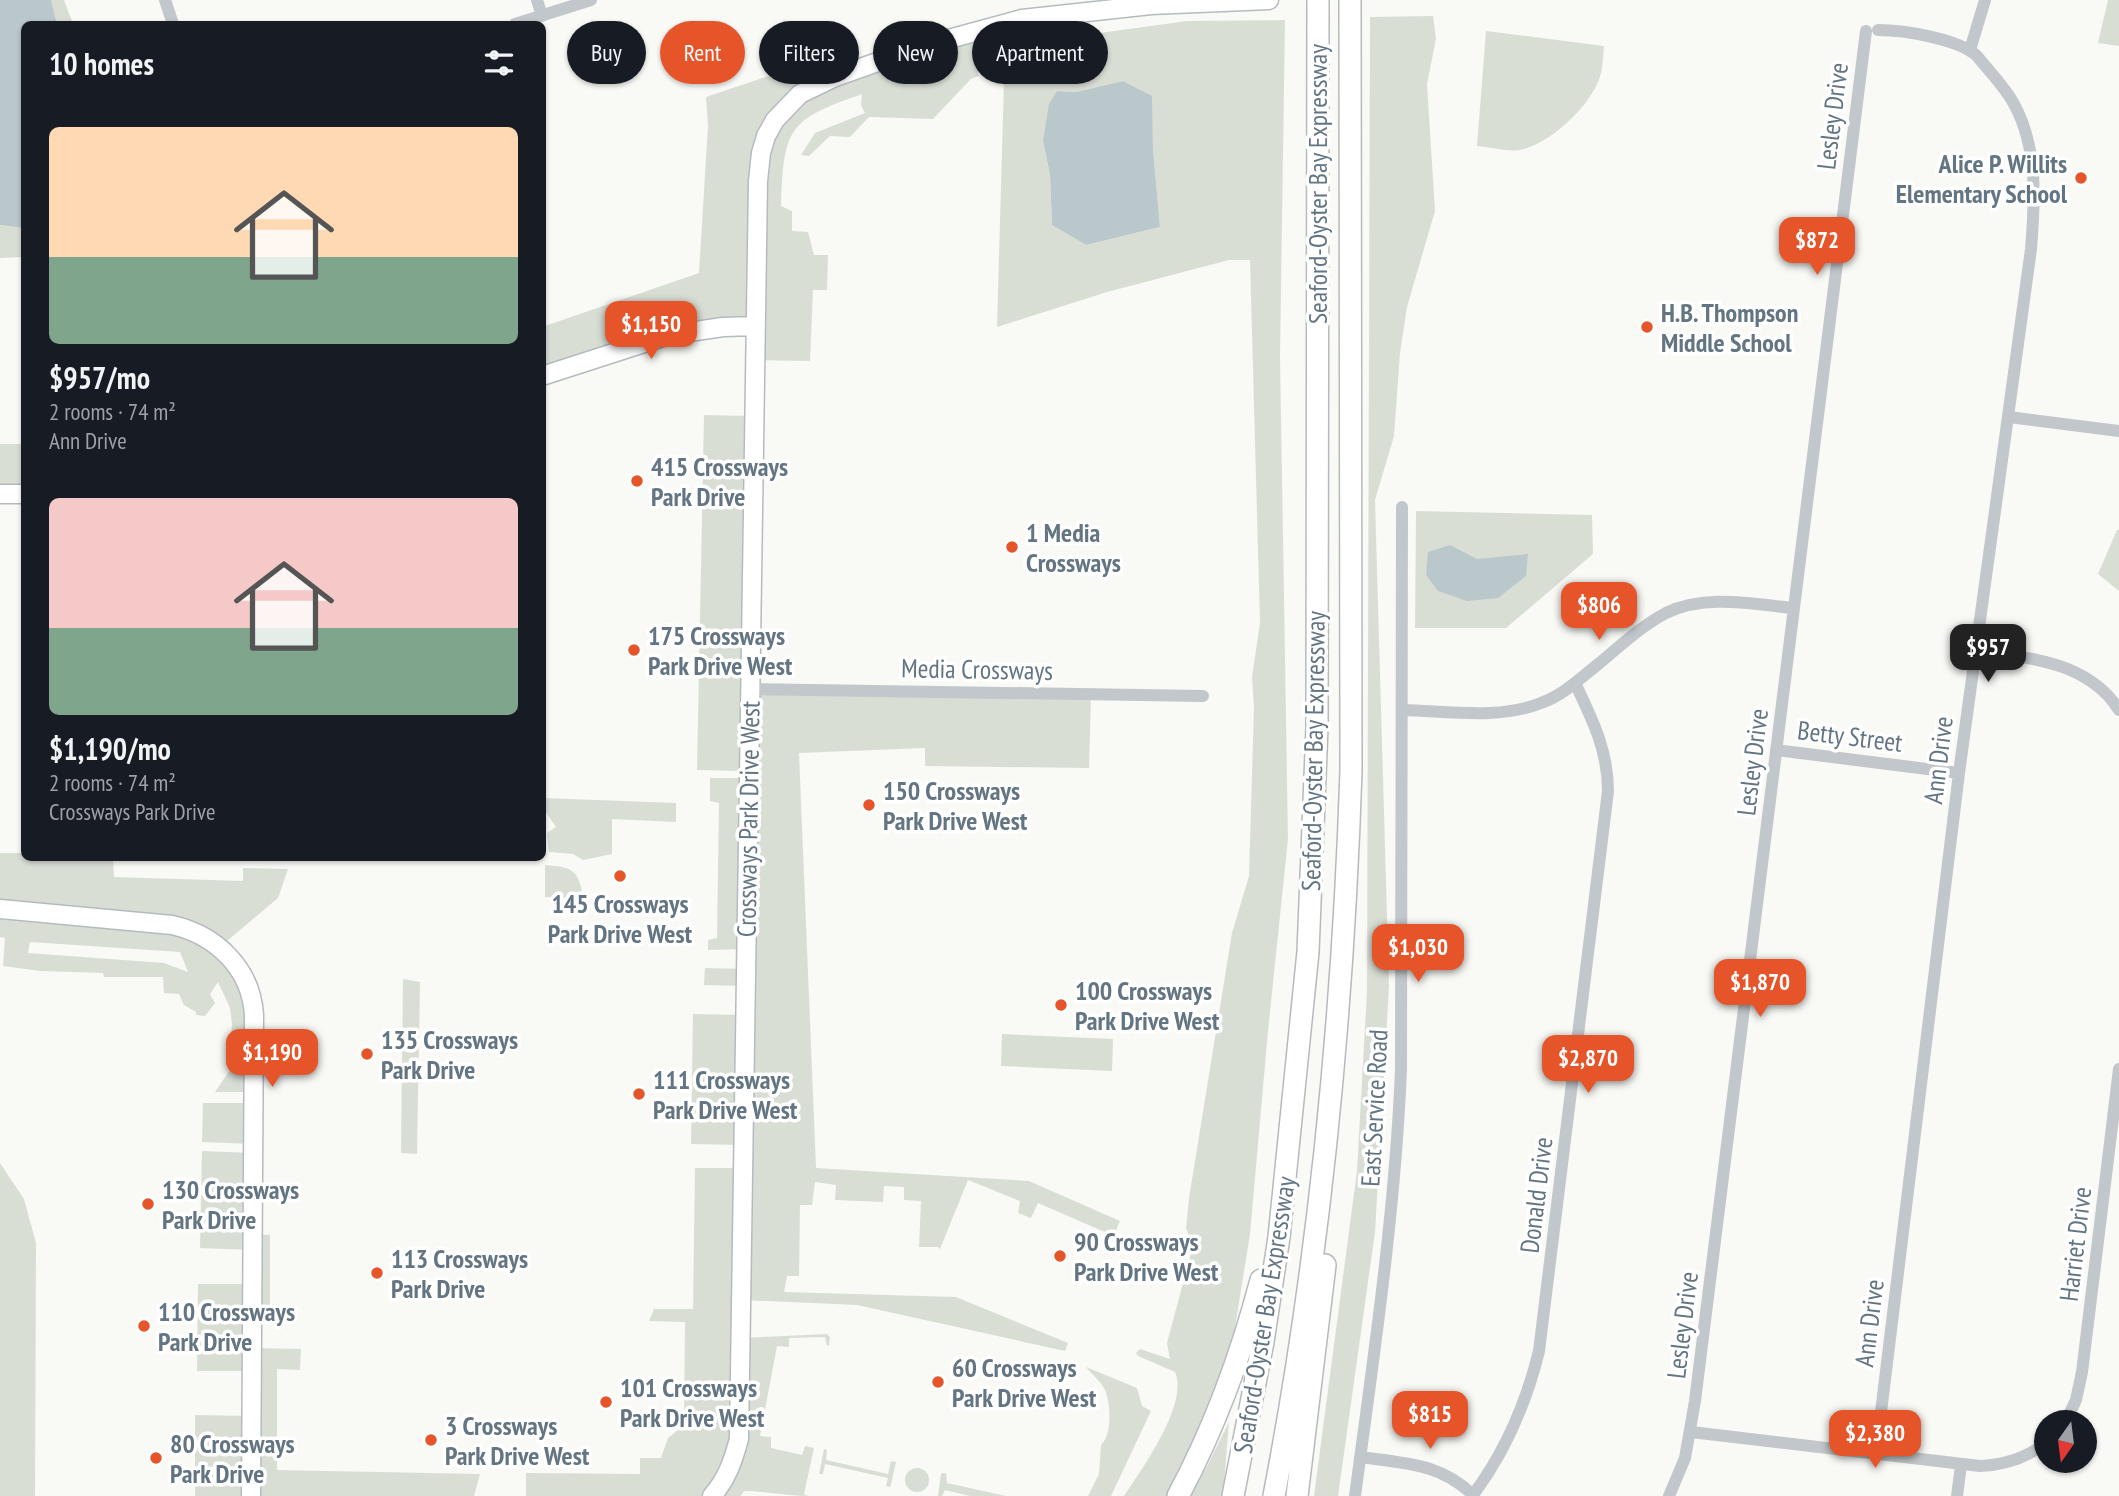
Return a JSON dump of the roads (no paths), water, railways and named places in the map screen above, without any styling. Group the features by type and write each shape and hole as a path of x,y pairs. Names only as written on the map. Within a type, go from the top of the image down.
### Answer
{"highway":[{"name":"Seaford-Oyster Bay Expressway","path":"1233,1496 1263,1342 1279,1237 1308,953 1317,727 1318,0"},
{"name":"Seaford-Oyster Bay Expressway","path":"1274,1496 1318,1220 1339,1009 1347,881 1351,771 1350,11"},
{"path":"1178,1496 1203,1449 1227,1392 1247,1333 1262,1274 1308,953"},
{"path":"1297,1496 1332,1195 1338,1102 1339,1009"}],"street":[{"path":"165,0 172,21"},
{"path":"537,0 542,16"},
{"path":"525,21 591,0"},
{"name":"Crossways Park Drive West","path":"712,1496 732,1466 738,1439 758,181 766,136 775,120 800,94 835,76 970,32 1022,19 1157,3 1269,0"},
{"path":"1970,50 1984,0"},
{"name":"Lesley Drive","path":"1670,1496 1685,1458 1691,1432 1793,608 1872,30 1923,35 1970,50"},
{"name":"Ann Drive","path":"1876,1453 1959,773 2035,207 2033,170 2024,130 2014,103 1970,50"},
{"path":"546,375 669,335 723,327 755,326"},
{"path":"2008,418 2119,431"},
{"path":"0,494 21,494"},
{"name":"East Service Road","path":"1355,1496 1398,1148 1401,1056 1402,507"},
{"path":"1403,710 1520,710 1542,703 1575,682 1637,632 1680,608 1708,602 1793,608"},
{"path":"1975,651 2032,658 2062,666 2096,686 2119,710"},
{"name":"Donald Drive","path":"1474,1496 1495,1466 1511,1434 1530,1386 1541,1337 1608,791 1604,747 1575,682"},
{"name":"Media Crossways","path":"750,689 1203,696"},
{"name":"Betty Street","path":"1776,750 1959,773"},
{"path":"0,909 172,925 191,930 208,938 225,951 248,988 254,1015 251,1496"},
{"name":"Harriet Drive","path":"2071,1410 2082,1372 2119,1069"},
{"path":"1691,1432 1961,1465 1990,1465 2013,1461 2034,1452"},
{"path":"1360,1457 1438,1470 1458,1481 1474,1496"},
{"path":"1957,1496 1961,1465"}],"place":[{"name":"Alice P. Willits Elementary School","path":"2081,178"},
{"name":"H.B. Thompson Middle School","path":"1647,327"},
{"name":"415 Crossways Park Drive","path":"637,481"},
{"name":"1 Media Crossways","path":"1012,547"},
{"name":"175 Crossways Park Drive West","path":"634,650"},
{"name":"150 Crossways Park Drive West","path":"869,805"},
{"name":"145 Crossways Park Drive West","path":"620,876"},
{"name":"100 Crossways Park Drive West","path":"1061,1005"},
{"name":"135 Crossways Park Drive","path":"367,1054"},
{"name":"111 Crossways Park Drive West","path":"639,1094"},
{"name":"130 Crossways Park Drive","path":"148,1204"},
{"name":"90 Crossways Park Drive West","path":"1060,1256"},
{"name":"113 Crossways Park Drive","path":"377,1273"},
{"name":"110 Crossways Park Drive","path":"144,1326"},
{"name":"60 Crossways Park Drive West","path":"938,1382"},
{"name":"101 Crossways Park Drive West","path":"606,1402"},
{"name":"3 Crossways Park Drive West","path":"431,1440"},
{"name":"80 Crossways Park Drive","path":"156,1458"}]}
